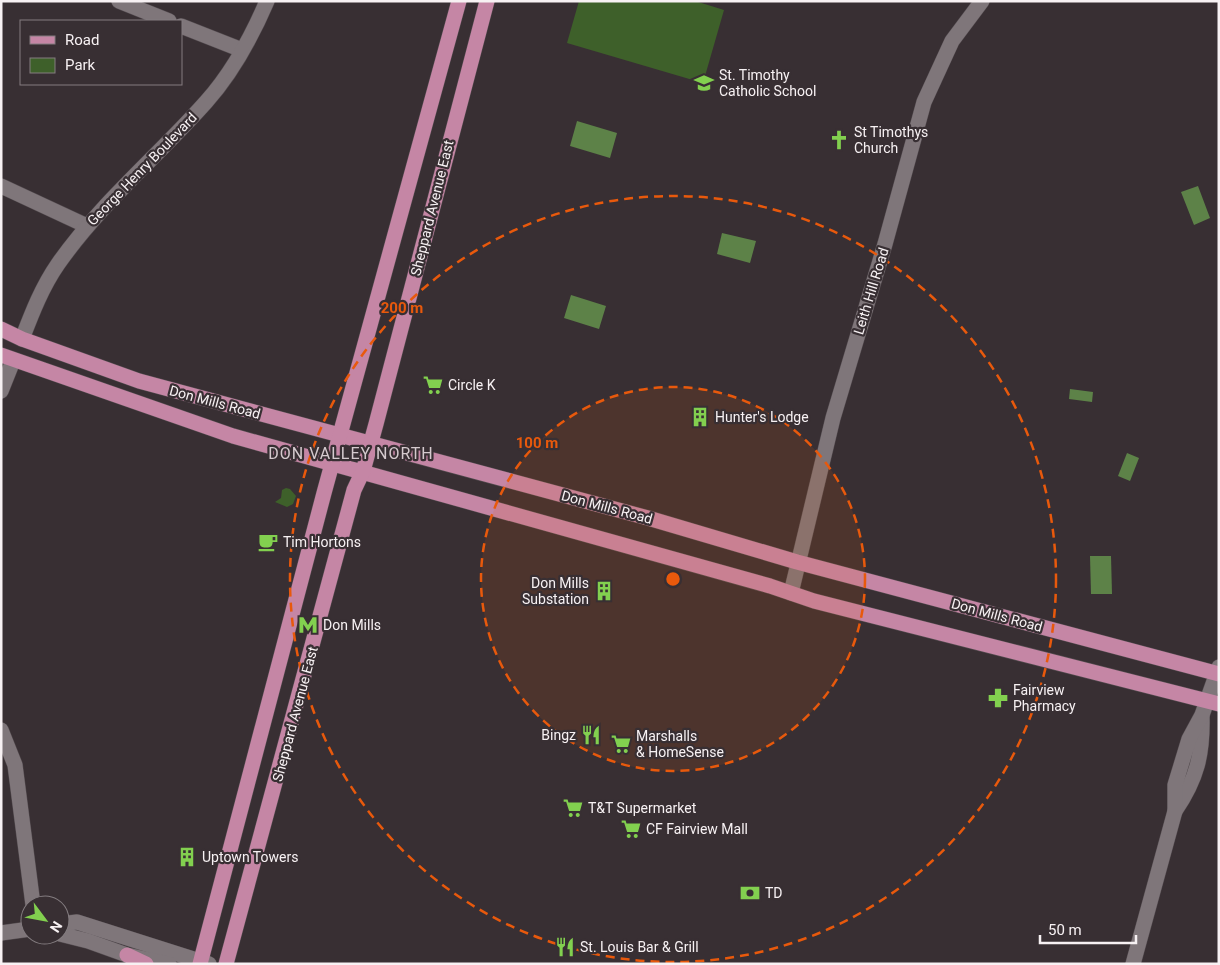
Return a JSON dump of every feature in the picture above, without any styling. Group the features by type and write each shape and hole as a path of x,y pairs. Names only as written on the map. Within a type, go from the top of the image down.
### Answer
{"main road":[{"name":"Sheppard Avenue East","path":"203,962 332,463 460,1"},
{"name":"Sheppard Avenue East","path":"226,964 354,490 363,470 487,1"},
{"name":"Don Mills Road","path":"1,329 22,339 139,380 648,518 797,562 1218,671"},
{"name":"Don Mills Road","path":"7,358 233,436 363,470 791,593 1209,707"},
{"path":"127,955 146,964"}],"street":[{"path":"119,1 167,20"},
{"name":"George Henry Boulevard","path":"22,339 42,290 57,264 88,226 207,101 242,50 267,1"},
{"name":"Leith Hill Road","path":"791,593 833,418 885,244 924,102 952,40 982,1"},
{"path":"182,26 242,50"},
{"path":"1,186 88,226"},
{"path":"1,391 7,358"},
{"path":"1133,964 1176,810 1175,785 1189,738 1209,707 1218,671"},
{"path":"1,730 15,765 32,895"},
{"path":"70,923 77,922 203,962"},
{"path":"1,933 20,930"},
{"path":"70,936 127,955 169,964"}],"green space":[{"path":"579,1 695,1 724,10 703,83 567,43"},
{"path":"290,489 296,496 293,504 287,507 275,502 281,498 282,490"}],"shaded area":[{"path":"577,121 617,133 610,158 570,146"},
{"path":"1198,186 1210,218 1194,225 1181,192"},
{"path":"722,233 756,241 750,263 717,254"},
{"path":"571,295 606,306 599,329 564,318"},
{"path":"1070,389 1093,392 1092,402 1069,399"},
{"path":"1127,453 1139,458 1130,481 1118,476"},
{"path":"1090,556 1111,556 1112,594 1091,594"}],"place":[{"name":"St. Timothy Catholic School","path":"704,83"},
{"name":"St Timothys Church","path":"839,140"},
{"name":"Circle K","path":"433,385"},
{"name":"Hunter's Lodge","path":"700,417"},
{"name":"Tim Hortons","path":"268,542"},
{"name":"Don Mills Substation","path":"604,591"},
{"name":"Don Mills","path":"308,625"},
{"name":"Fairview Pharmacy","path":"998,698"},
{"name":"Bingz","path":"591,735"},
{"name":"Marshalls & HomeSense","path":"621,744"},
{"name":"T&T Supermarket","path":"573,808"},
{"name":"CF Fairview Mall","path":"631,829"},
{"name":"Uptown Towers","path":"187,857"},
{"name":"TD","path":"750,893"},
{"name":"St. Louis Bar & Grill","path":"565,947"}],"district":[{"name":"DON VALLEY NORTH","path":"351,453"}]}
